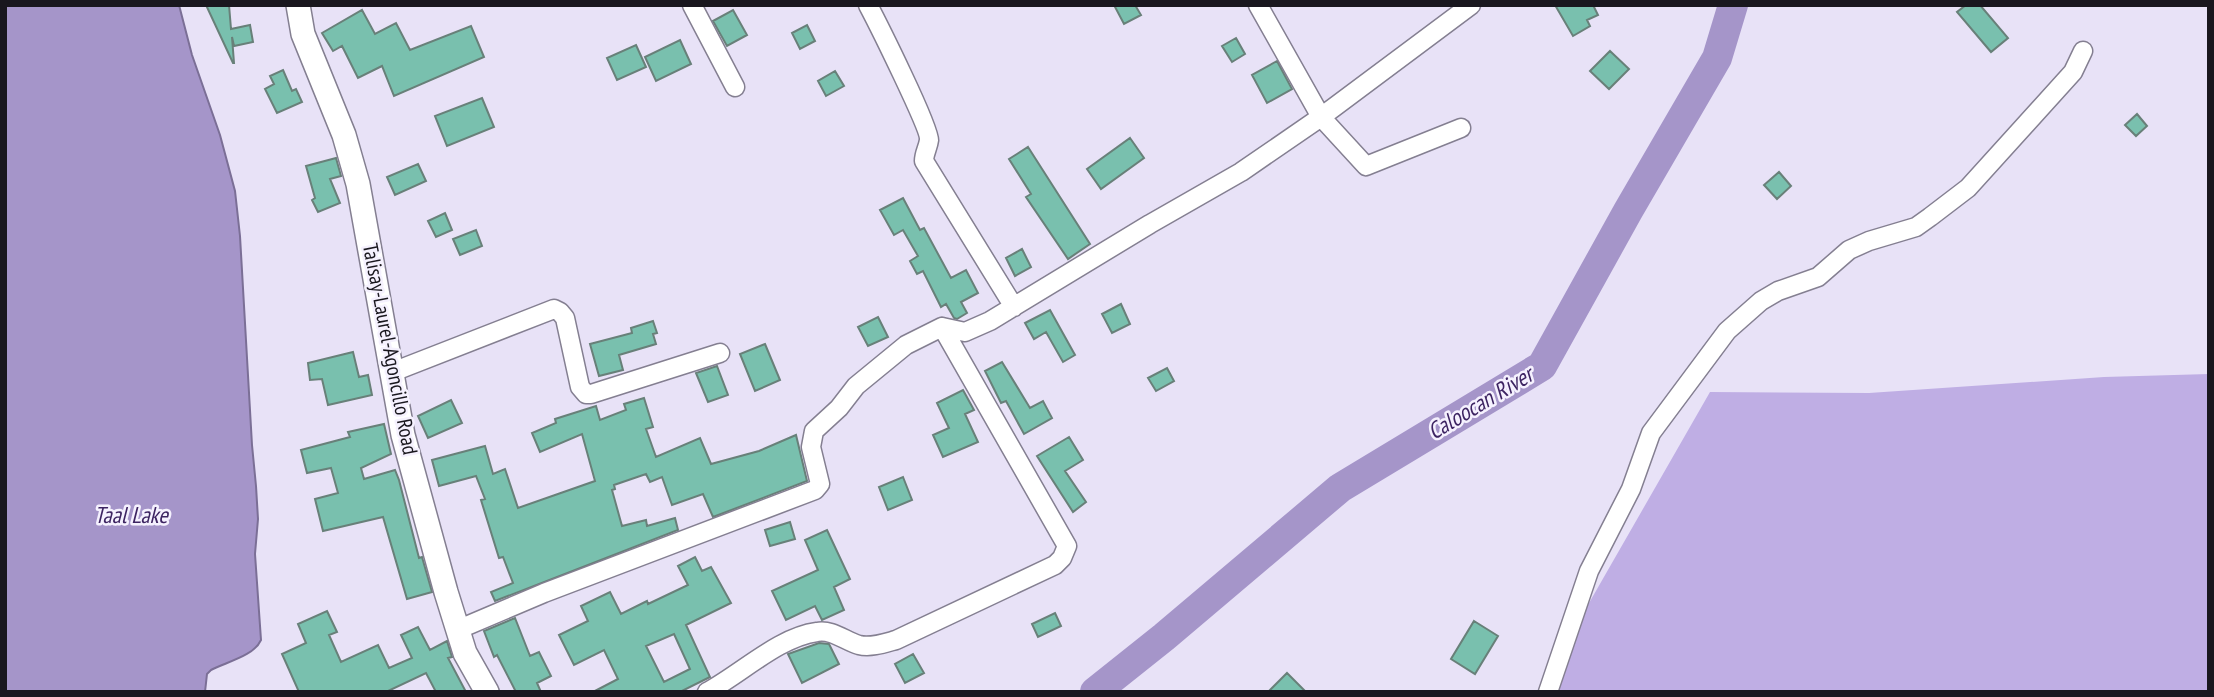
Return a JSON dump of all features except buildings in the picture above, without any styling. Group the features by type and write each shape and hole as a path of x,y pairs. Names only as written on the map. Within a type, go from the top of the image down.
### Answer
{"main road":[{"name":"Talisay-Laurel-Agoncillo Road","path":"303,6 303,34 344,135 358,184 403,435 457,630 465,653 487,692"}],"street":[{"path":"692,5 734,88"},
{"path":"868,5 923,119 929,140 924,161 1014,307"},
{"path":"1258,5 1321,117 1366,166 1461,128"},
{"path":"457,630 544,593 815,490 820,484 811,447 814,431 867,376 905,345 942,327 965,332 1014,307 1150,223 1241,172 1321,117 1471,5"},
{"path":"1548,692 1589,571 1631,489 1651,433 1727,331 1761,300 1818,276 1849,250 1916,227 1968,188 2073,72 2083,51"},
{"path":"390,373 554,309 565,318 580,387 586,394 720,353"},
{"path":"707,692 791,638 820,631 838,635 860,645 888,642 1055,565 1062,558 1067,547 942,327"}],"shaded area":[{"path":"2209,374 2209,692 1538,692 1710,392 1869,393 2104,377"}],"water":[{"name":"Taal Lake","path":"5,5 179,5 192,55 220,135 235,191 240,236 258,519 255,554 261,640 246,654 211,670 207,674 205,692 5,692"}],"waterway":[{"name":"Caloocan River","path":"1095,692 1340,488 1542,366 1717,58 1733,5"}]}
